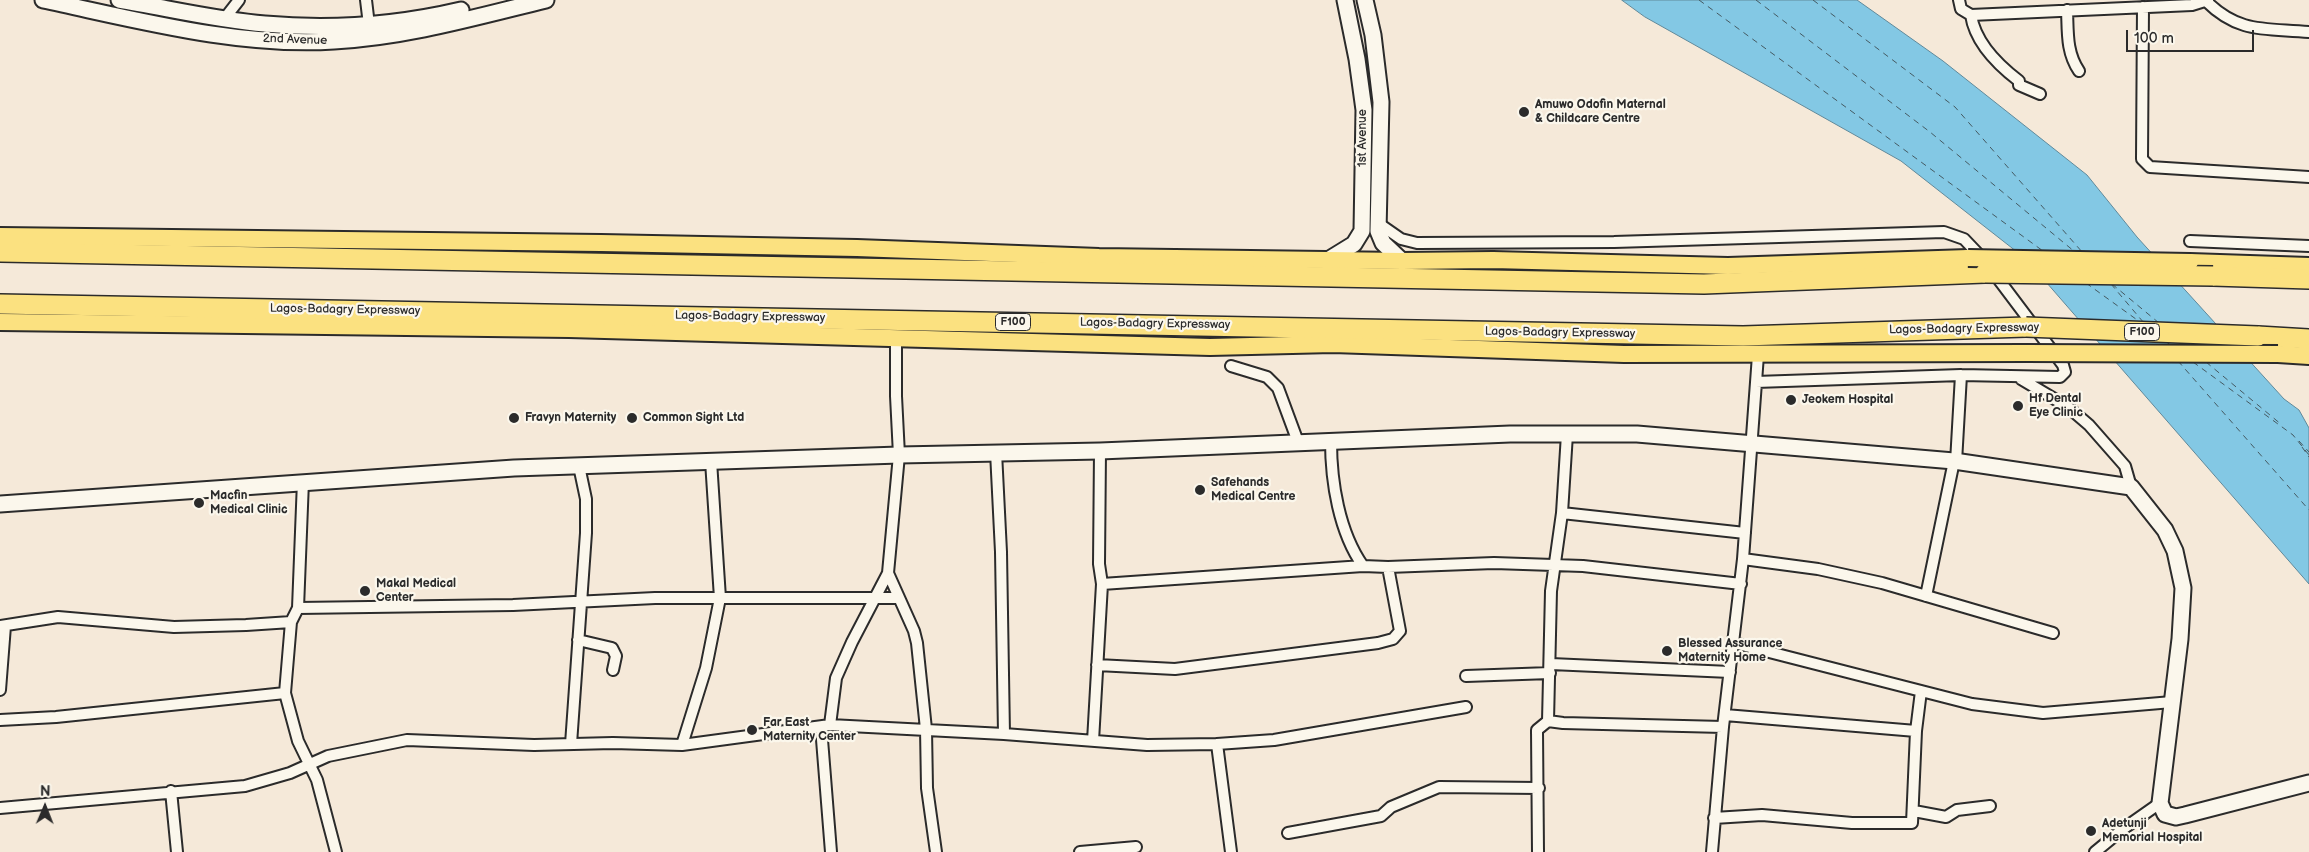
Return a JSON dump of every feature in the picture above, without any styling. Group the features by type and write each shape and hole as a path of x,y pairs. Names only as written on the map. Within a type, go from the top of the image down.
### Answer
{"highway":[{"path":"0,252 1704,284 1985,273 2309,279"},
{"name":"Lagos-Badagry Expressway","path":"0,304 1743,336 2026,327 2309,339"}],"main road":[{"name":"2nd Avenue","path":"43,0 220,35 298,42 335,41 408,33 546,0"},
{"name":"2nd Avenue","path":"119,0 274,25 313,26 369,25 452,12 504,0"},
{"name":"1st Avenue","path":"1328,260 1354,244 1362,231 1364,110 1345,0"},
{"name":"1st Avenue","path":"1365,0 1373,35 1381,102 1378,223 1383,243 1402,261"},
{"path":"0,236 601,243 856,248 1099,257 1402,261 1493,260 1728,266 1968,258 2309,266"},
{"name":"Lagos-Badagry Expressway","path":"0,322 568,329 1210,347 1333,344 1624,354 2026,353 2278,354 2309,356"},
{"path":"0,504 303,481 579,466 996,452 1100,451 1298,442 1567,434 1637,434 1955,462 2131,487 2165,530 2175,551 2180,570 2182,605 2160,803 2165,814 2176,817 2309,783"}],"street":[{"path":"225,18 239,0"},
{"path":"366,0 369,25"},
{"path":"1959,0 1961,9 1971,15 2192,5 2207,1 2220,15 2247,28 2309,32"},
{"path":"2143,7 2142,159 2150,167 2309,177"},
{"path":"2067,10 2068,46 2073,62 2079,71"},
{"path":"1971,15 1973,30 2003,69 2019,81 2018,85 2040,94"},
{"path":"1378,223 1401,240 1417,243 1614,242 1951,233 1964,239 1976,249 2065,368 2060,377 2018,378 1961,375 1756,382"},
{"path":"2190,241 2309,246"},
{"path":"831,852 825,726 836,678 888,573 900,455 896,396 896,339"},
{"path":"1712,852 1723,727 1741,584 1758,355"},
{"path":"1231,366 1266,377 1278,388 1298,442"},
{"path":"1926,596 1955,462 1961,375"},
{"path":"2018,378 2068,407 2089,426 2125,466 2131,487"},
{"path":"1548,721 1551,669 1551,591 1562,513 1567,434"},
{"path":"1331,441 1332,474 1340,514 1356,556 1363,566"},
{"path":"1093,741 1102,584 1099,564 1100,451"},
{"path":"996,452 1001,552 1004,734"},
{"path":"682,745 706,668 720,598 711,461"},
{"path":"571,744 586,499 579,466"},
{"path":"303,481 298,608 291,622 285,693 298,741 311,765 336,852"},
{"path":"1562,513 1745,533"},
{"path":"1743,559 1818,569 1926,596 2053,633"},
{"path":"1102,584 1363,566 1388,567 1494,563 1583,566 1741,584"},
{"path":"1097,665 1175,669 1343,648 1393,639 1400,631 1388,567"},
{"path":"888,573 914,631 917,643 926,729 927,788 936,852"},
{"path":"298,608 504,605 581,601 720,598 876,596 899,598"},
{"path":"0,690 2,626 58,617 174,627 246,626 291,622"},
{"path":"578,640 612,648 616,656 614,670"},
{"path":"1734,642 1972,704 2043,712 2172,702"},
{"path":"1466,676 1551,669 1730,672"},
{"path":"1714,818 1762,815 1852,823 1908,824 1913,822 1916,731 1921,691"},
{"path":"0,720 56,717 285,693"},
{"path":"0,808 171,791 245,786 311,765 328,756 408,740 534,745 613,743 682,745 825,726 926,729 1146,746 1217,744 1274,740 1466,707"},
{"path":"1725,715 1916,731"},
{"path":"1538,852 1539,788 1537,730 1548,721 1723,727"},
{"path":"1217,744 1231,852"},
{"path":"1288,833 1381,816 1391,807 1439,787 1539,788"},
{"path":"171,791 177,852"},
{"path":"2095,852 2123,829 2160,803"},
{"path":"1914,811 1946,817 1957,810 1990,806"},
{"path":"1080,852 1136,847"}],"water":[{"path":"1622,0 1857,0 1943,61 2087,175 2137,237 2284,399 2299,410 2309,428 2309,584 2026,259 1901,161 1645,17"}],"ferry route":[{"path":"1699,0 2043,251"},
{"path":"1756,0 1930,132 2075,252"},
{"path":"1813,0 1955,107 2083,253"},
{"path":"2086,283 2140,322"},
{"path":"2111,284 2144,323"},
{"path":"2112,284 2159,323"},
{"path":"2165,341 2172,346"},
{"path":"2178,361 2309,510"},
{"path":"2193,362 2293,435 2309,455"},
{"path":"2206,362 2282,425"},
{"path":"2299,441 2309,452"},
{"path":"2302,447 2309,457"}],"place":[{"name":"Amuwo Odofin Maternal & Childcare Centre","path":"1524,112"},
{"name":"Jeokem Hospital","path":"1791,400"},
{"name":"Hf Dental Eye Clinic","path":"2018,406"},
{"name":"Fravyn Maternity","path":"514,418"},
{"name":"Common Sight Ltd","path":"632,418"},
{"name":"Safehands Medical Centre","path":"1200,490"},
{"name":"Macfin Medical Clinic","path":"199,503"},
{"name":"Makal Medical Center","path":"365,591"},
{"name":"Blessed Assurance Maternity Home","path":"1667,651"},
{"name":"Far East Maternity Center","path":"752,730"},
{"name":"Adetunji Memorial Hospital","path":"2091,831"}]}
